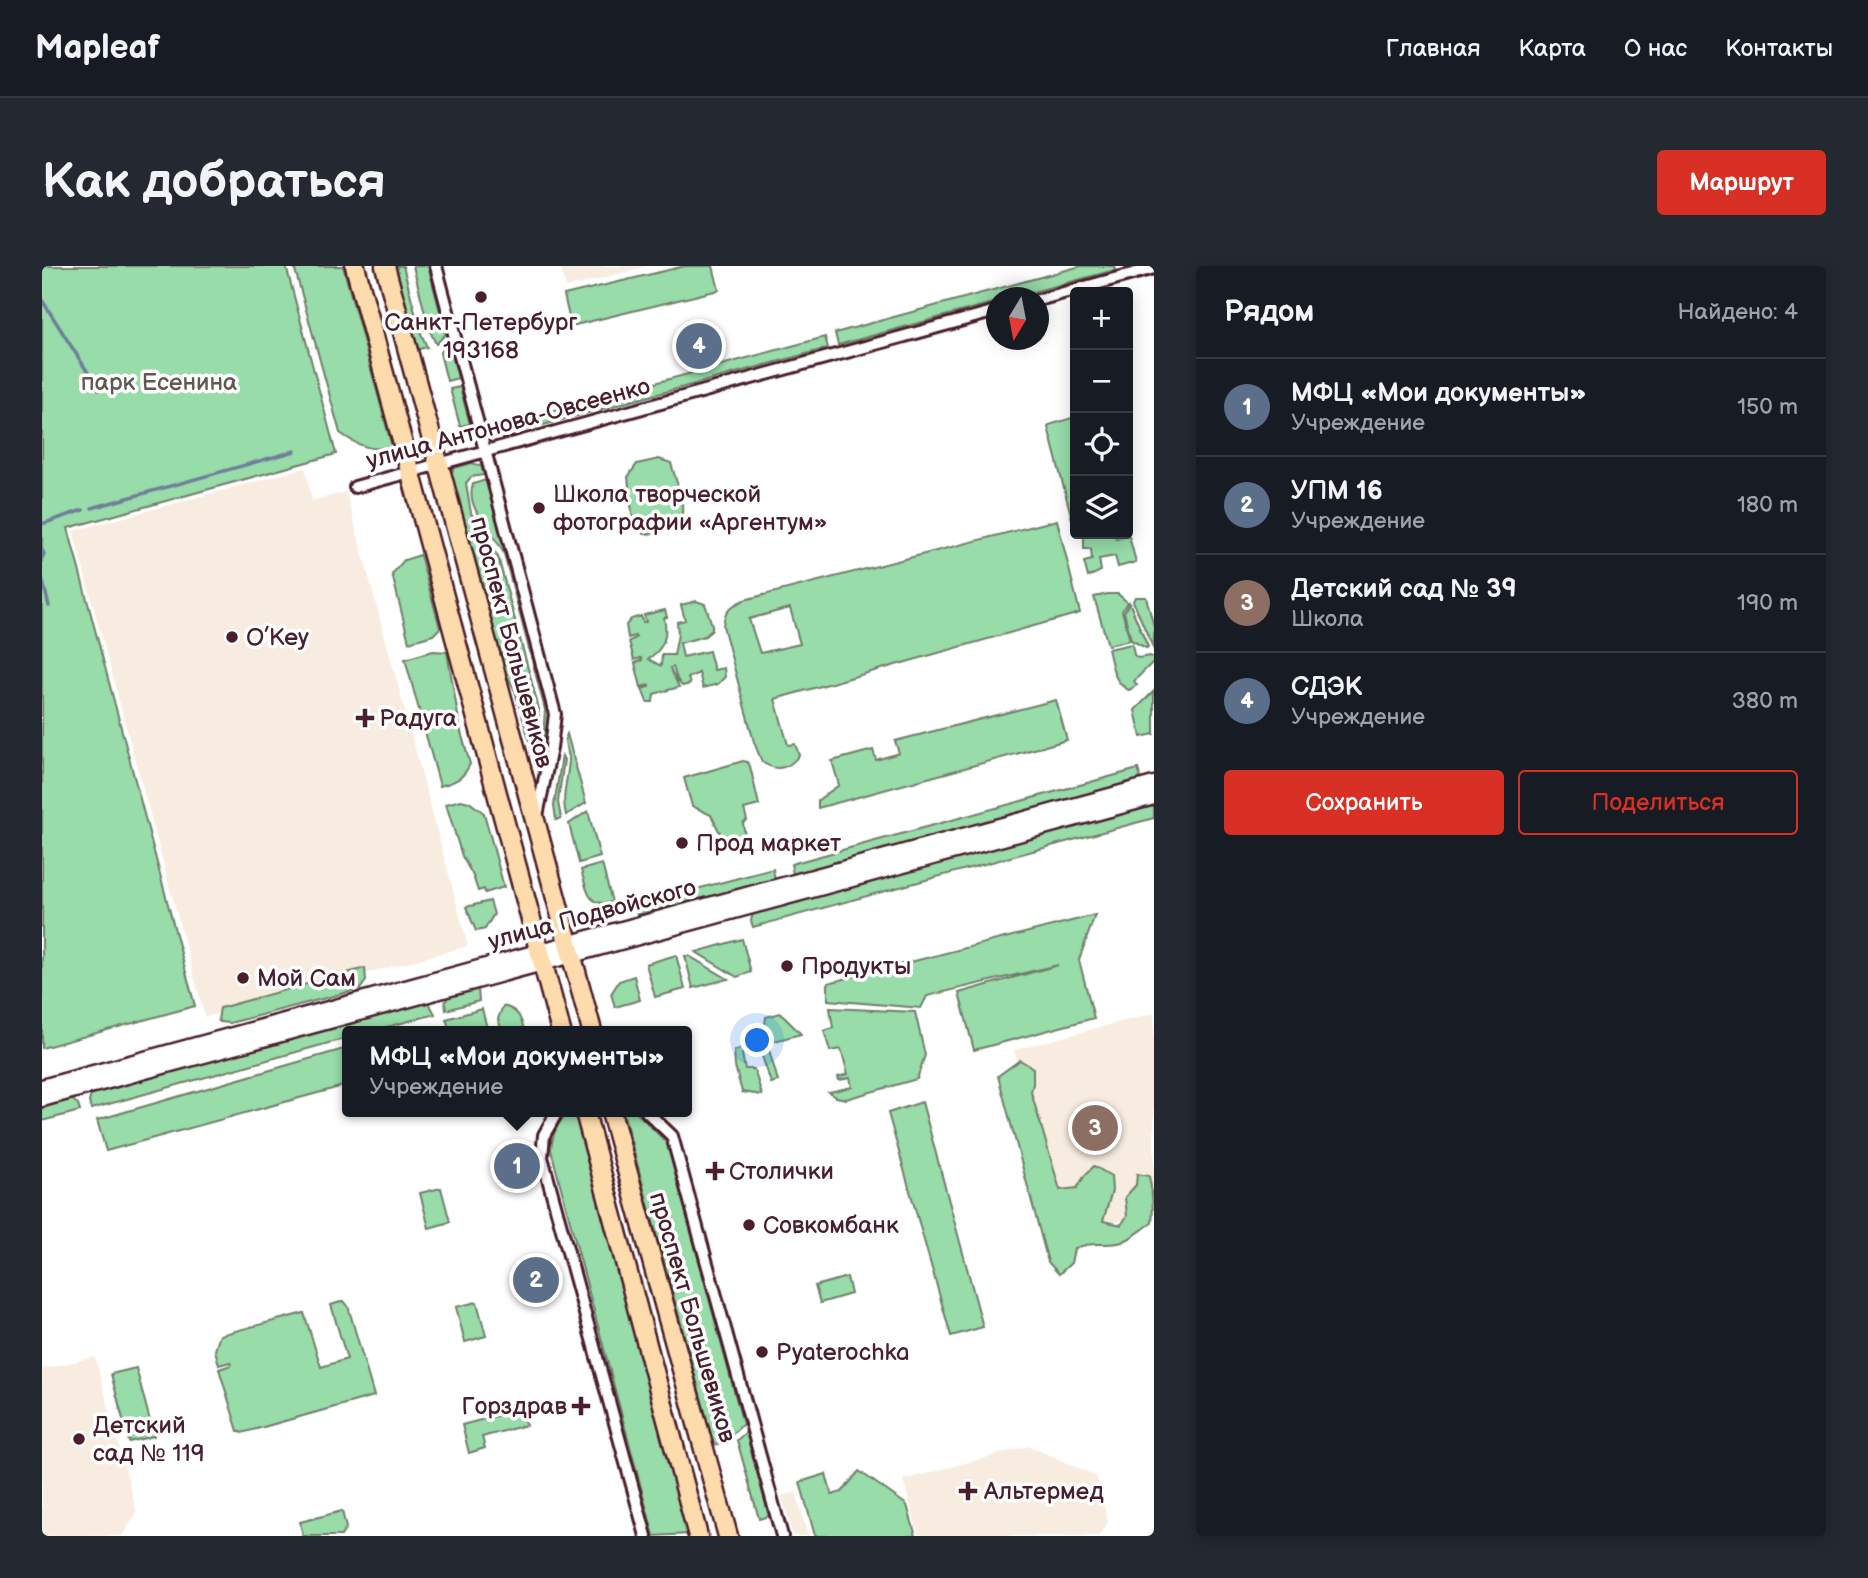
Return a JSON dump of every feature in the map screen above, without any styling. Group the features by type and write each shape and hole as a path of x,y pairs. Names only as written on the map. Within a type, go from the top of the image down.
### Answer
{"main road":[{"path":"355,266 560,1026"},
{"name":"проспект Большевиков","path":"385,266 591,1026"},
{"name":"проспект Большевиков","path":"586,1117 698,1536"},
{"name":"проспект Большевиков","path":"612,1117 728,1536"}],"street":[{"path":"436,266 555,714 536,822"},
{"path":"1049,297 1154,268"},
{"name":"улица Антонова-Овсеенко","path":"355,487 986,314"},
{"name":"улица Подвойского","path":"42,1099 1154,784"},
{"name":"улица Подвойского","path":"570,949 1154,797"},
{"name":"улица Подвойского","path":"42,1087 541,958"},
{"path":"554,1117 544,1135 542,1157 646,1536"},
{"path":"652,1117 672,1136 782,1536"}],"shaded area":[{"path":"560,266 647,266 566,288"},
{"path":"305,468 312,501 346,492 468,946 205,1017 73,531"},
{"path":"1154,1013 1154,1206 1146,1213 1065,1237 1014,1050"},
{"name":"Детский сад № 119","path":"95,1357 136,1509 135,1516 122,1536 42,1536 42,1369"},
{"path":"1029,1446 1096,1476 1108,1522 1099,1536 919,1536 903,1480"},
{"path":"796,1492 808,1536 793,1536 782,1496"}],"green space":[{"name":"парк Есенина","path":"42,266 286,266 336,454 68,528 195,1006 42,1048"},
{"path":"294,266 343,266 392,447 377,449 364,446 340,433"},
{"path":"392,266 403,266 420,331 427,347 415,350"},
{"path":"413,266 428,266 446,334 436,344 429,329"},
{"path":"685,266 713,266 719,290 571,326 564,295"},
{"path":"1081,266 1114,266 1115,270 1049,288 1004,287"},
{"path":"986,292 986,305 838,345 835,333"},
{"path":"825,337 828,348 506,435 503,424"},
{"path":"449,343 458,378 447,381 440,353"},
{"path":"460,387 470,424 460,426 450,389"},
{"path":"1070,419 1070,511 1048,427"},
{"path":"659,459 671,463 682,501 682,512 680,521 673,528 644,534 633,522 628,477 637,464"},
{"path":"472,463 481,466 484,475 471,477 466,483 471,513 498,557 539,709 537,743 544,749 538,771 515,691 500,661 450,475 454,468"},
{"path":"486,480 548,709 545,743 545,710 504,554 476,512 473,503 473,484"},
{"path":"1057,520 1080,613 775,699 788,745 795,744 799,755 787,766 777,768 762,762 754,742 723,626 729,610 744,600","holes":["790,608 800,644 760,653 749,619"]},
{"path":"1084,539 1130,539 1136,562 1118,567 1115,556 1099,559 1101,571 1088,577 1084,562 1092,560 1091,549 1084,549"},
{"path":"420,555 440,628 433,635 409,642 392,574 404,560"},
{"path":"1118,594 1127,602 1122,611 1130,640 1108,645 1094,597"},
{"path":"1135,597 1146,597 1154,627 1154,650 1133,601"},
{"path":"696,601 705,604 712,630 705,636 680,643 683,657 709,651 714,670 724,668 725,677 718,684 703,688 699,673 688,678 690,684 682,686 673,667 670,668 679,687 654,694 653,702 647,702 642,689 649,685 641,687 635,663 642,660 634,660 629,641 636,638 628,638 626,625 631,619 641,616 643,622 646,622 644,615 665,610 667,617 664,618 664,642 648,659 661,666 662,655 674,655 677,622 685,620 681,605"},
{"path":"1129,602 1148,647 1146,648 1131,640 1124,612"},
{"path":"1132,644 1134,655 1138,658 1150,656 1154,658 1154,664 1134,681 1137,685 1129,690 1116,678 1108,649"},
{"path":"433,651 447,652 461,732 470,764 458,779 440,786 405,659"},
{"path":"1154,691 1154,734 1141,737 1135,710"},
{"path":"1056,700 1067,740 818,808 818,800 839,785 832,761 873,750 876,760 899,753 895,741"},
{"path":"567,734 586,803 566,815 564,794 569,760 565,741"},
{"path":"562,756 564,760 558,802 561,818 556,820 554,805"},
{"path":"743,761 750,766 759,805 744,809 747,820 743,823 745,837 725,843 711,815 692,806 684,778"},
{"path":"1138,769 1141,780 793,874 791,864"},
{"path":"461,800 469,802 484,813 504,887 485,893 484,889 478,891 462,856 446,804"},
{"path":"1154,803 1154,818 753,927 751,921 753,913"},
{"path":"588,811 600,857 579,863 569,824"},
{"path":"602,864 612,902 593,900 581,870"},
{"path":"773,869 775,880 637,915 635,905"},
{"path":"490,901 494,914 485,929 476,931 466,907"},
{"path":"1095,915 1079,960 1094,1018 974,1050 959,993 1058,965 927,996 921,1008 828,1000 828,983"},
{"path":"742,939 751,972 737,977 696,952"},
{"path":"676,955 685,989 655,997 646,964"},
{"path":"685,956 689,956 728,979 693,988"},
{"path":"365,968 366,981 360,989 230,1023 218,1020 220,1008"},
{"path":"634,976 640,1000 615,1007 611,994 619,981"},
{"path":"478,989 479,1001 446,1010 445,1002 448,997"},
{"path":"428,1001 435,1014 391,1026 342,1026 342,1039 91,1109 91,1094"},
{"path":"503,1006 518,1014 523,1026 500,1026 498,1019"},
{"path":"830,1008 915,1012 925,1055 917,1079 846,1099 829,1092 852,1087 850,1078 839,1080 838,1077 848,1074 841,1049 830,1051 824,1031 833,1028"},
{"path":"482,1009 486,1026 448,1026 446,1019"},
{"path":"780,1013 801,1034 767,1043 778,1081 771,1083 761,1053 766,1017"},
{"path":"748,1046 748,1052 742,1054 745,1069 754,1069 762,1095 742,1092 734,1051"},
{"path":"342,1049 342,1086 106,1151 97,1120"},
{"path":"1020,1060 1033,1068 1031,1092 1060,1190 1077,1188 1094,1166 1111,1176 1112,1191 1103,1221 1121,1225 1127,1216 1125,1197 1136,1185 1137,1174 1149,1176 1153,1205 1152,1223 1122,1242 1085,1245 1074,1249 1071,1263 1059,1274 1048,1262 998,1076"},
{"path":"71,1099 78,1104 80,1111 42,1121 42,1107"},
{"path":"922,1102 983,1327 951,1336 888,1113"},
{"path":"565,1117 577,1119 689,1534 654,1536 551,1150 561,1120"},
{"path":"624,1117 641,1117 667,1143 743,1424 723,1443 714,1445"},
{"path":"441,1188 450,1222 429,1228 420,1193"},
{"path":"847,1277 851,1294 820,1303 815,1286"},
{"path":"344,1301 348,1306 374,1396 242,1433 238,1431 219,1369 231,1365 230,1362 219,1365 215,1350 220,1335 304,1313 321,1367 347,1359 331,1305"},
{"path":"477,1302 486,1336 465,1342 456,1307"},
{"path":"136,1368 154,1436 129,1442 111,1374"},
{"path":"522,1409 526,1425 482,1437 485,1448 469,1453 462,1425"},
{"path":"746,1432 769,1516 759,1519 737,1440"},
{"path":"859,1471 907,1505 916,1536 815,1536 800,1482 826,1474 832,1495 842,1492"},
{"path":"342,1511 346,1528 341,1536 303,1536 300,1522"}],"waterway":[{"path":"42,300 99,390"},
{"path":"92,508 295,451"},
{"path":"42,524 83,510"},
{"path":"42,550 42,558"},
{"path":"42,578 49,606"}],"place":[{"name":"Санкт-Петербург 193168","path":"481,297"},
{"name":"СДЭК","path":"699,346"},
{"name":"Школа творческой фотографии «Аргентум»","path":"539,508"},
{"name":"O’Key","path":"232,637"},
{"name":"Радуга","path":"365,718"},
{"name":"Прод маркет","path":"682,843"},
{"name":"Продукты","path":"787,966"},
{"name":"Мой Сам","path":"243,978"},
{"name":"Детский сад № 39","path":"1095,1128"},
{"name":"МФЦ «Мои документы»","path":"517,1166"},
{"name":"Столички","path":"715,1171"},
{"name":"Совкомбанк","path":"749,1225"},
{"name":"УПМ 16","path":"536,1280"},
{"name":"Pyaterochka","path":"762,1352"},
{"name":"Горздрав","path":"581,1406"},
{"name":"Детский сад № 119","path":"79,1439"},
{"name":"Альтермед","path":"968,1491"}]}
